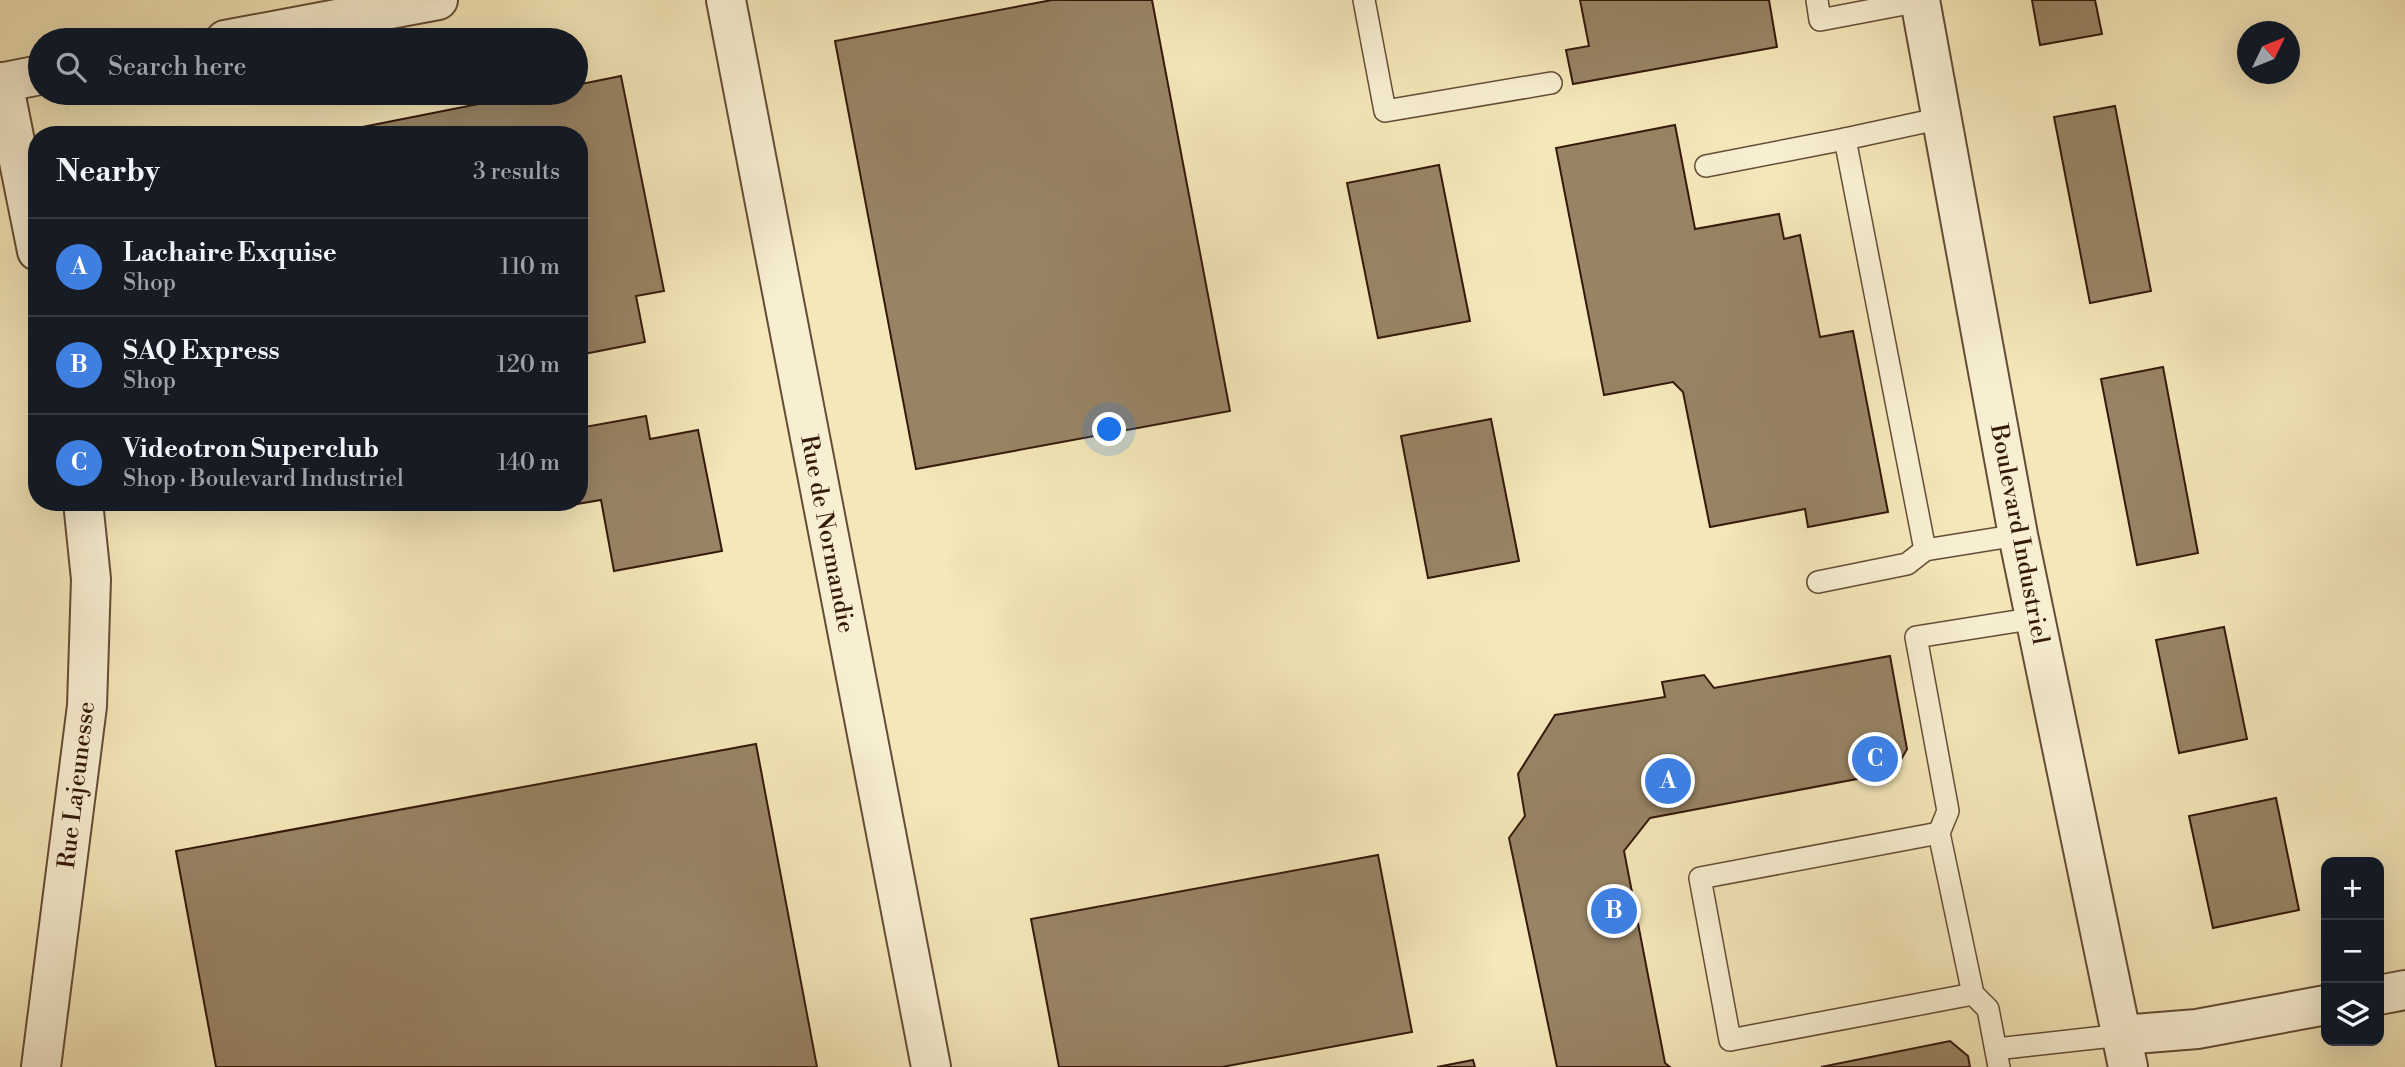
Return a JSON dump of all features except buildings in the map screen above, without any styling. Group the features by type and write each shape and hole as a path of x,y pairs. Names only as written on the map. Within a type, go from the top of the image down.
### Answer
{"street":[{"path":"289,28 438,0"},
{"name":"Rue de Normandie","path":"726,0 931,1067"},
{"name":"Boulevard Industriel","path":"1920,1 2018,535 2125,1051"},
{"path":"28,77 2,82 28,208"},
{"name":"Rue Lajeunesse","path":"41,1067 86,706 91,579 84,511"},
{"path":"2384,994 2405,990"},
{"path":"2125,1051 2197,1029 2321,1006"}],"lane":[{"path":"1364,0 1385,111 1550,83"},
{"path":"1817,0 1820,20 1920,1"},
{"path":"1706,166 1942,118"},
{"path":"1845,138 1925,550"},
{"path":"1818,582 1906,564 1925,550 2018,535"},
{"path":"2036,618 1916,636 1948,811 1939,833 1973,994 1988,1009 1997,1058 2125,1051"},
{"path":"1939,833 1700,878 1730,1041 1973,994"}],"place":[{"name":"Videotron Superclub","path":"1875,759"},
{"name":"Lachaire Exquise","path":"1668,781"},
{"name":"SAQ Express","path":"1614,911"}]}
